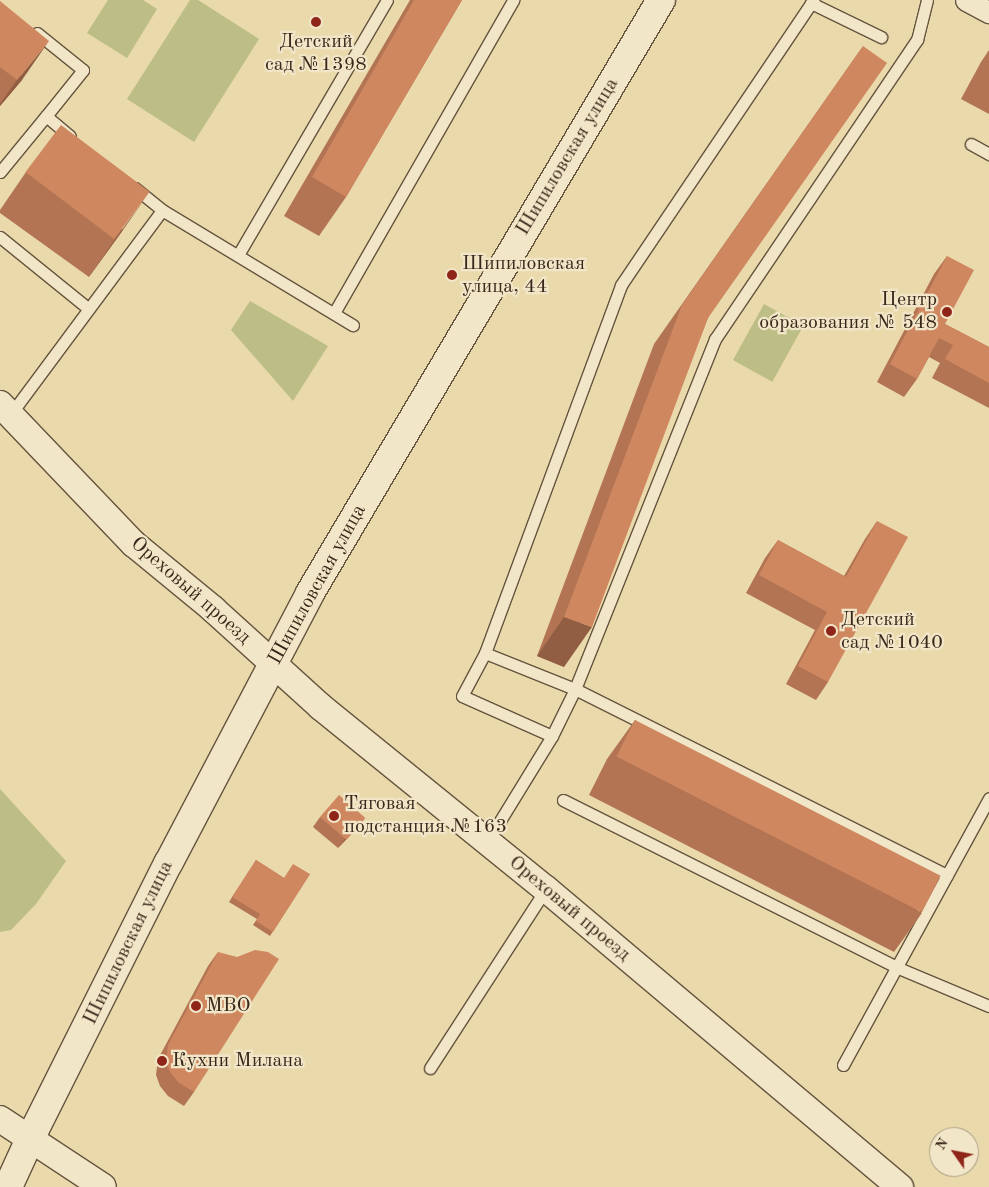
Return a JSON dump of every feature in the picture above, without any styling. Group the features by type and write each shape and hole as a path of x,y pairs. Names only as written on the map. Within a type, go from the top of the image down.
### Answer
{"main road":[{"name":"Шипиловская улица","path":"8,1187 30,1139 169,862 310,593 661,0"}],"street":[{"path":"966,0 989,12"},
{"name":"Ореховый проезд","path":"3,410 134,544 213,608 321,707 546,889 900,1187"},
{"path":"0,1119 103,1187"}],"lane":[{"path":"238,255 387,0"},
{"path":"334,312 513,0"},
{"path":"487,842 552,736 576,689 715,339 917,40 927,0"},
{"path":"552,736 462,696 485,653 622,285 812,2 881,37"},
{"path":"0,172 83,70 30,27"},
{"path":"46,116 77,141"},
{"path":"971,144 989,154"},
{"path":"0,153 10,161"},
{"path":"123,179 162,210 353,325"},
{"path":"3,410 89,309 162,210"},
{"path":"0,237 89,309"},
{"path":"485,653 576,689 947,875"},
{"path":"843,1066 989,798"},
{"path":"563,800 896,966 989,1006"},
{"path":"430,1068 546,889"}],"green space":[{"path":"108,0 143,0 157,9 127,58 87,33"},
{"path":"190,0 198,0 259,39 194,142 127,99"},
{"path":"250,301 328,346 293,401 231,330"},
{"path":"764,304 803,326 772,382 733,360"},
{"path":"0,789 66,861 36,904 11,930 0,932"}],"building":[{"path":"414,0 462,0 346,197 312,177"},
{"path":"0,1 49,41 17,80 0,67"},
{"path":"863,46 887,63 708,318 592,627 564,617 682,305"},
{"path":"61,125 150,192 114,239 25,172"},
{"path":"947,256 974,270 945,324 989,347 989,383 945,359 953,345 939,338 917,379 890,364"},
{"path":"877,521 908,537 828,682 798,666 827,612 759,575 778,540 846,577"},
{"path":"635,720 941,876 922,912 616,757"},
{"path":"339,795 365,818 346,840 320,817"},
{"path":"256,860 284,878 293,864 310,874 273,932 256,921 260,914 232,897"},
{"path":"255,950 268,952 279,959 194,1092 178,1082 170,1072 166,1061 168,1045 218,952 237,957"}],"place":[{"name":"Детский сад №1398","path":"316,22"},
{"name":"Шипиловская улица, 44","path":"452,275"},
{"name":"Центр образования № 548","path":"947,312"},
{"name":"Детский сад №1040","path":"831,631"},
{"name":"Тяговая подстанция №163","path":"334,816"},
{"name":"МВО","path":"196,1006"},
{"name":"Кухни Милана","path":"162,1061"}]}
